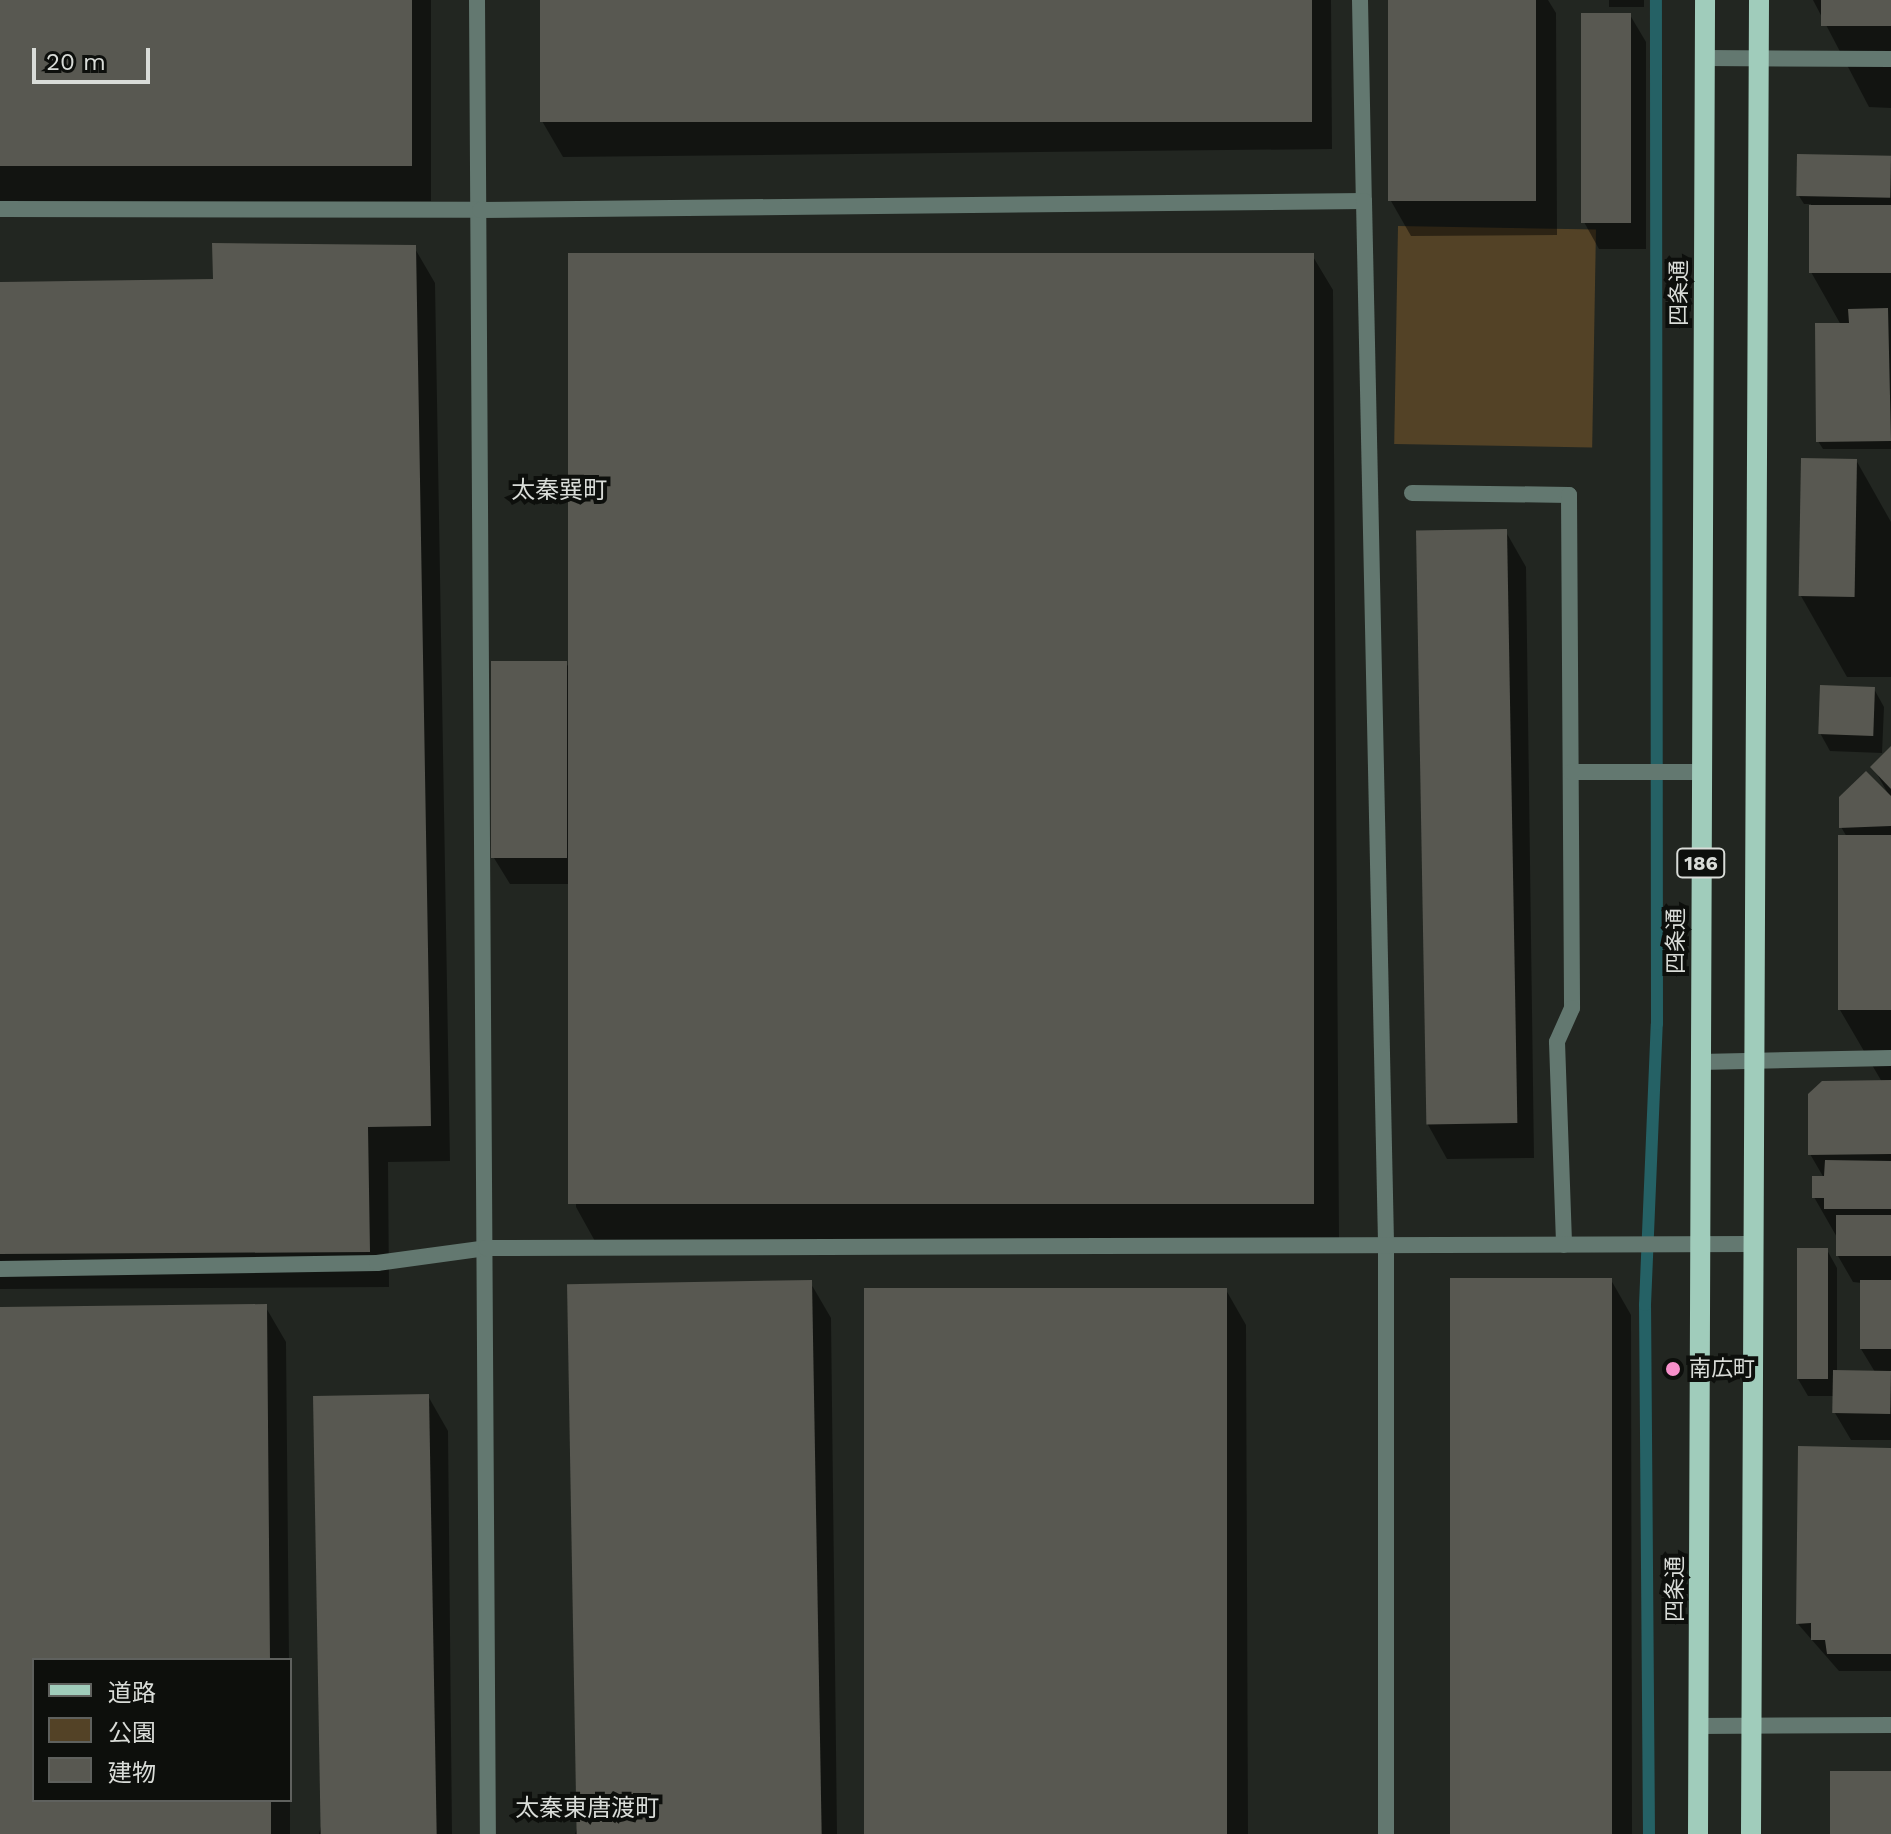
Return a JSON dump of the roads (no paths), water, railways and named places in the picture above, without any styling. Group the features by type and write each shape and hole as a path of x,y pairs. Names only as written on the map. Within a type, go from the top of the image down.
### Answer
{"main road":[{"name":"四条通","path":"1698,1834 1705,0"},
{"name":"186","path":"1751,1834 1759,0"}],"street":[{"path":"477,0 488,1834"},
{"path":"1360,0 1386,1245 1386,1834"},
{"path":"1705,58 1891,59"},
{"path":"0,209 480,210 1364,201"},
{"path":"1412,493 1569,495 1572,1008 1557,1042 1564,1245"},
{"path":"1571,772 1701,772"},
{"path":"1700,1062 1891,1058"},
{"path":"0,1269 377,1263 486,1248 1753,1244"},
{"path":"1698,1726 1891,1725"}],"waterway":[{"path":"1649,1834 1645,1305 1657,1024 1656,0"}],"place":[{"name":"南広町","path":"1673,1369"}],"district":[{"name":"太秦巽町","path":"559,491"},
{"name":"太秦東唐渡町","path":"587,1809"}]}
